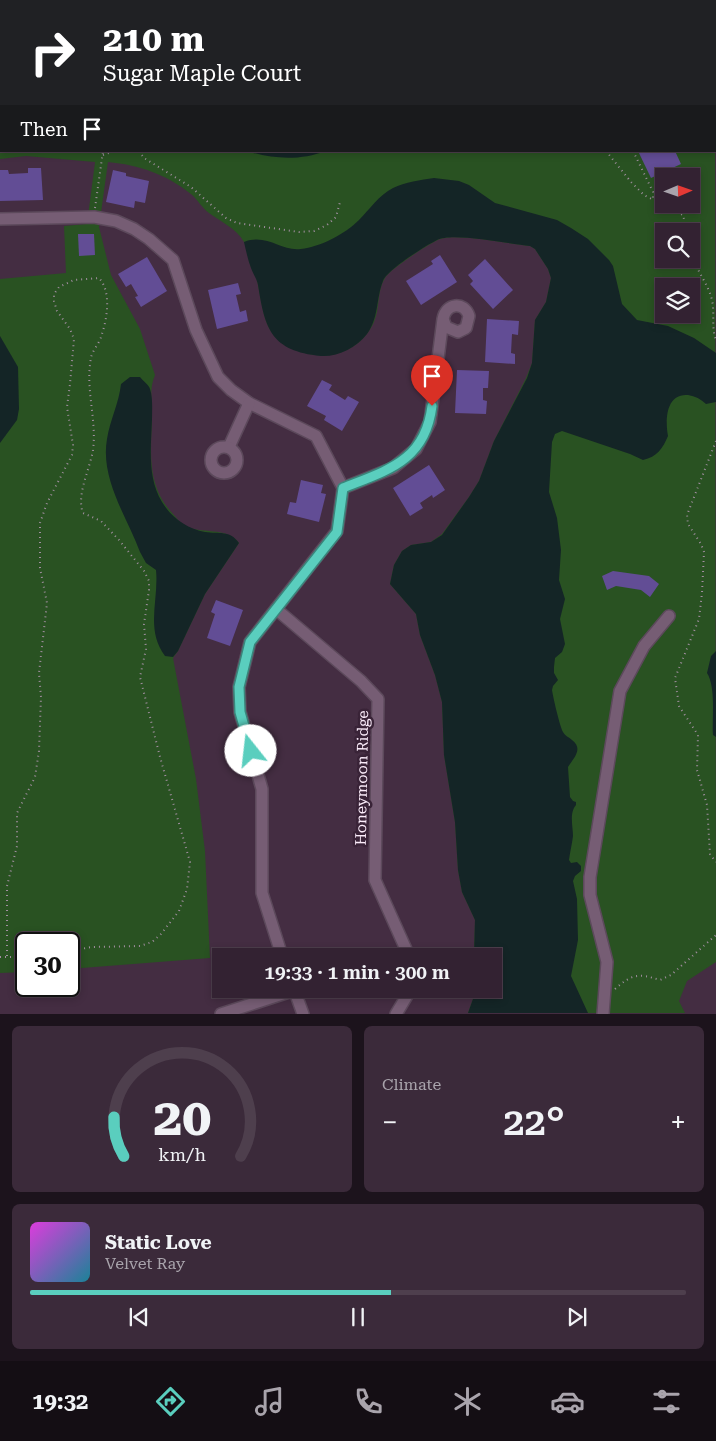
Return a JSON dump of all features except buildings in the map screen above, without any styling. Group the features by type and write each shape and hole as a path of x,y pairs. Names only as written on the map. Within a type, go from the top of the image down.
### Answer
{"street":[{"path":"0,219 94,217 116,221 134,229 149,239 174,260 196,330 218,377 231,390 249,403 316,436 343,488 337,532 250,642 239,687 240,712 262,789 262,893 279,948"},
{"path":"343,488 393,468 416,449 430,422 443,319"},
{"path":"229,448 249,403"},
{"name":"Honeymoon Ridge","path":"276,609 361,680 378,699 375,880 405,948"},
{"path":"603,1014 607,962 590,895 590,877 620,691 644,646 669,616"},
{"path":"221,1014 268,998"},
{"path":"297,998 303,1014"},
{"path":"396,1014 406,998"}],"path":[{"path":"140,152 144,158 191,187 226,218 237,223 299,232 314,231 327,225 336,217 340,202"},
{"path":"607,152 631,182 653,200 683,215 685,223"},
{"path":"634,152 654,192 653,200"},
{"path":"95,212 103,153"},
{"path":"697,268 712,298 713,330 716,340"},
{"path":"7,956 7,886 17,846 19,806 35,777 39,751 41,697 39,673 47,603 40,568 40,523 47,503 72,455 73,445 67,406 74,339 57,311 54,294 59,287 74,280 99,278 105,284 107,293 101,338 91,356 89,399 94,434 91,466 83,486 81,508 83,513 101,521 128,548 144,571 148,581 149,590 144,615 146,649 140,677 160,758 188,850 190,876 179,911 162,934 152,942 140,946 80,949"},
{"path":"716,441 688,515 688,524 704,552 700,619 675,678 679,706 698,735 697,770 707,805 710,854 716,862"},
{"path":"611,994 635,975 660,980 671,975 716,935"},
{"path":"0,957 15,956"}],"green space":[{"path":"0,152 715,152 716,962 687,981 679,1001 685,1013 468,1013 473,998 502,998 502,948 474,948 475,920 462,892 458,870 455,822 444,755 442,702 435,675 420,635 416,614 390,584 394,565 402,551 411,545 431,542 442,534 469,497 479,481 494,441 526,378 532,363 535,320 546,302 551,278 548,269 535,249 530,246 471,238 448,237 440,239 428,245 388,274 382,283 374,322 369,331 354,346 336,354 316,355 305,353 282,343 269,328 246,247 237,233 204,209 191,194 172,181 131,165 108,162 99,227 111,275 140,329 155,375 151,390 151,456 154,480 158,492 164,503 183,525 198,530 228,534 239,543 205,594 173,658 196,779 205,851 210,958 80,968 80,932 15,932 15,972 0,973 0,279 66,273 64,226 87,224 95,162 26,156 0,159"}],"shaded area":[{"path":"251,152 322,152 296,158 266,156"},
{"path":"434,178 459,181 469,185 495,203 557,220 588,239 609,260 613,266 622,304 637,320 668,326 694,338 716,353 716,402 706,404 698,398 688,395 675,398 667,415 668,436 662,448 652,457 643,460 562,431 555,434 552,442 549,492 557,518 561,550 559,580 565,599 560,619 565,644 562,652 555,658 554,673 558,680 552,690 563,732 577,747 575,757 568,767 570,797 576,802 572,816 573,836 569,860 571,863 577,862 581,866 581,871 575,876 573,881 577,899 578,940 571,976 588,1013 468,1013 473,998 502,998 502,948 474,948 475,920 462,892 458,870 455,822 444,755 442,702 435,675 420,635 416,614 390,584 394,565 402,551 411,545 431,542 442,535 479,481 494,441 527,378 532,363 535,320 546,302 551,278 548,269 535,249 530,246 455,237 437,240 407,259 386,276 381,288 374,321 363,339 346,351 334,355 321,356 291,349 273,335 264,314 257,283 244,242 260,240 294,249 316,246 347,230 388,191 408,183"},
{"path":"0,336 18,367 19,409 17,420 0,443"},
{"path":"130,377 140,377 150,389 152,404 152,472 157,492 162,502 170,513 186,525 205,532 228,534 239,543 205,594 178,651 173,657 165,656 159,646 154,625 156,570 146,563 140,552 116,497 107,469 108,432 121,384"},
{"path":"716,651 716,737 713,735 712,686 707,673 711,656"}],"route":[{"path":"251,751 240,712 239,687 250,642 337,532 343,488 393,468 416,449 430,422 432,406"}]}
